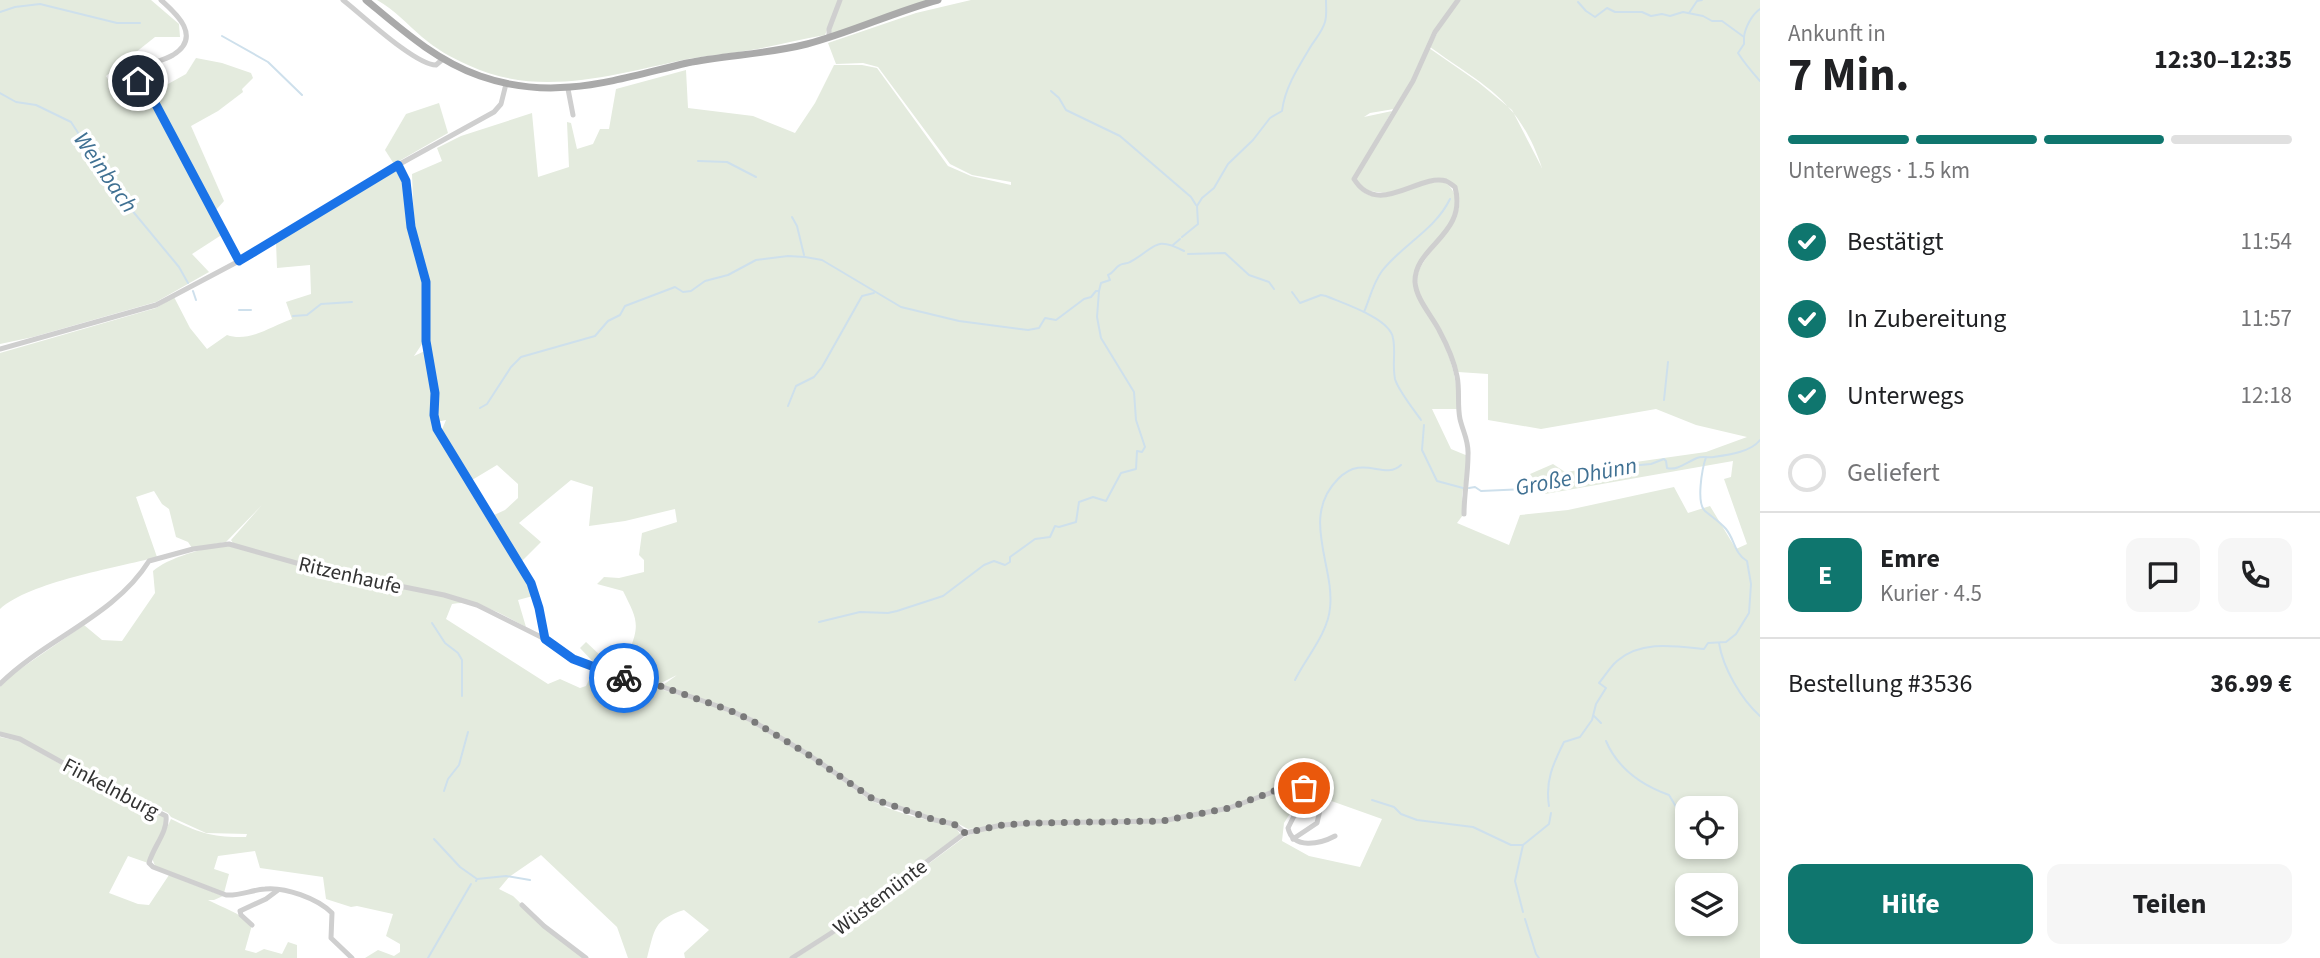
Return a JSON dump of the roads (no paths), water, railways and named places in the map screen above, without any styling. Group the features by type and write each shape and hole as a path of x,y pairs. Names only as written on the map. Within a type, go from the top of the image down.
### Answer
{"main road":[{"path":"366,0 418,43 469,72 529,88 568,89 602,84 701,61 793,47 938,0"}],"street":[{"path":"161,0 177,13 185,26 184,41 175,54 136,71 135,76 154,101 239,261"},
{"path":"343,0 394,42 427,63 436,65 443,59"},
{"path":"829,37 829,29 840,0"},
{"path":"1458,0 1435,32 1413,81 1354,179 1360,189 1374,194 1397,194 1427,182 1445,181 1455,187 1458,198 1454,218 1440,241 1424,258 1417,271 1415,284 1440,331 1457,376 1459,418 1468,443 1464,514"},
{"path":"0,349 156,305 239,261 499,108 506,84"},
{"path":"568,89 573,115"},
{"path":"398,165 406,181 411,227 426,282 426,341 435,393 434,415 437,429 531,583 545,639"},
{"name":"Ritzenhaufe","path":"0,684 28,659 74,629 132,585 149,561 193,549 229,544 325,571 444,595 507,619 545,639 573,659 740,715 809,755 873,799 954,824 965,833"},
{"name":"Finkelnburg","path":"0,734 20,739 166,816 167,821 150,858 149,863 153,867 226,895 234,896 266,888 308,899 332,913 331,938 352,958"},
{"path":"965,833 1002,825 1032,823 1162,821 1229,808 1301,783 1304,788 1300,804 1288,833 1293,839 1313,844 1335,836"},
{"path":"1293,839 1317,823 1322,797"},
{"name":"Wüstemünte","path":"792,958 836,930 965,833"},
{"path":"252,925 240,911 279,890"},
{"path":"523,905 544,926 586,958"}],"waterway":[{"path":"1182,237 1198,224 1197,206 1214,188 1228,164 1253,140 1270,118 1282,111 1293,77 1324,26 1326,0"},
{"path":"1689,13 1697,1 1702,0"},
{"path":"1578,2 1595,17 1607,8 1615,12 1642,12 1651,16 1670,16 1683,12 1703,16 1712,21 1722,21 1744,37 1744,44 1738,53 1760,81"},
{"path":"0,12 40,4 117,23 140,23"},
{"path":"1744,37 1749,22 1760,9"},
{"path":"222,36 268,62 302,95"},
{"path":"1051,91 1066,110 1120,136 1191,197 1196,205"},
{"name":"Weinbach","path":"0,93 16,102 36,105 71,122 116,191 179,267 188,283"},
{"path":"698,161 727,162 756,177"},
{"path":"1364,312 1382,271 1436,220 1450,199"},
{"path":"792,217 804,255"},
{"path":"1173,245 1180,239"},
{"name":"Große Dhünn","path":"480,408 487,404 511,367 521,357 595,336 608,321 620,315 625,306 675,287 683,292 691,291 705,281 728,275 756,260 788,256 822,260 901,307 959,321 1028,330 1039,328 1045,318 1056,320 1084,299 1091,297 1099,291 1101,283 1110,280 1108,275 1118,266 1130,262 1156,245 1167,244 1184,251"},
{"name":"Große Dhünn","path":"1188,254 1225,253 1249,275 1269,282 1274,289"},
{"name":"Weinbach","path":"193,291 196,300"},
{"path":"819,622 860,612 888,613 943,596 984,565 994,561 1005,565 1010,562 1010,557 1035,539 1050,537 1055,526 1076,522 1079,502 1093,497 1106,501 1121,473 1136,469 1137,451 1142,452 1145,447 1136,420 1134,392 1101,338 1097,317 1099,291"},
{"name":"Große Dhünn","path":"1292,292 1300,303 1321,295 1326,296 1364,312 1384,324 1393,338 1395,379 1421,420"},
{"path":"788,406 796,386 814,377 822,367 862,296 874,293"},
{"name":"Weinbach","path":"293,316 307,315 321,304 352,302"},
{"name":"Weinbach","path":"239,310 251,310"},
{"path":"1664,400 1668,362"},
{"name":"Große Dhünn","path":"1424,425 1422,450 1437,481 1463,488"},
{"name":"Große Dhünn","path":"1469,488 1475,487 1481,491 1527,489 1604,469 1613,472 1664,459 1667,468 1674,468 1699,457 1739,452 1760,440"},
{"path":"1549,806 1549,781 1556,758 1564,742 1580,737 1592,720 1596,704 1606,688 1599,683 1614,663 1626,654 1647,647 1704,649 1708,643 1726,642 1736,634 1749,613 1751,584 1747,561 1726,529 1702,507 1701,486 1706,457"},
{"path":"1295,680 1321,636 1330,608 1320,525 1321,509 1327,494 1338,479 1356,468 1388,470 1401,465"},
{"path":"432,623 445,643 458,653 462,660 462,696"},
{"path":"1719,643 1724,663 1734,682 1760,716"},
{"path":"1594,716 1601,723"},
{"path":"444,791 448,779 459,765 468,732"},
{"path":"1606,741 1624,768 1640,781 1669,795 1675,805"},
{"path":"1372,800 1394,807 1401,814 1417,820 1473,827 1511,845 1523,845"},
{"path":"1523,912 1515,881 1523,845 1549,824 1551,813"},
{"path":"434,839 460,867 477,879 476,881"},
{"path":"477,879 506,876 530,880"},
{"path":"428,958 471,884"},
{"path":"1525,919 1539,958"}]}
